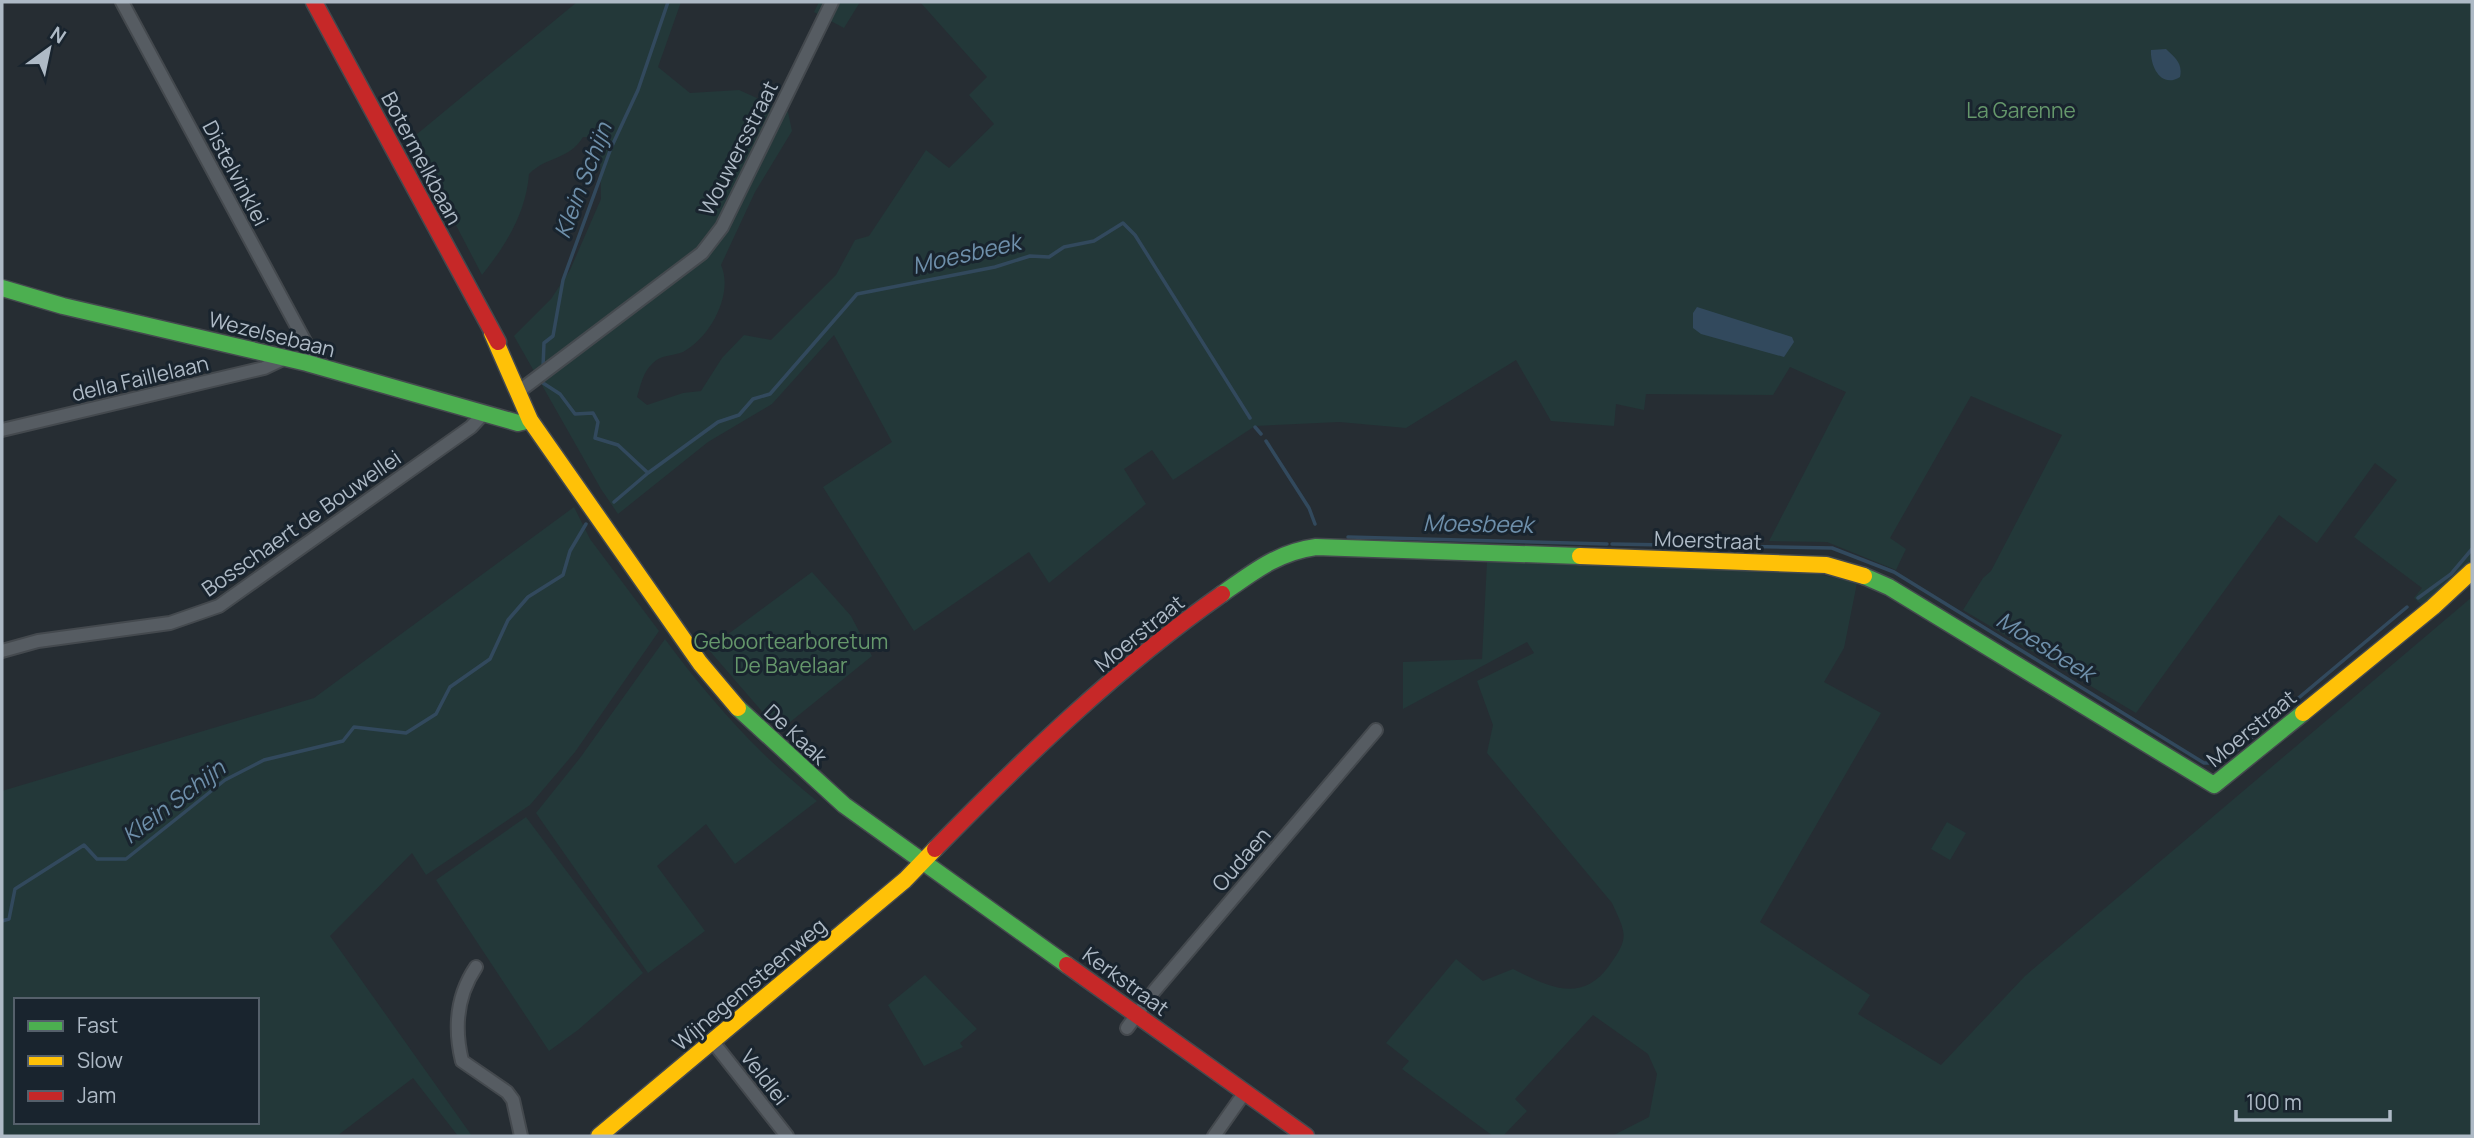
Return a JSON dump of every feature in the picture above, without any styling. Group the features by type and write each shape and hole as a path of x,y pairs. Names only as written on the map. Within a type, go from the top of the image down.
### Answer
{"street":[{"name":"Distelvinklei","path":"122,2 308,347 313,364"},
{"name":"Botermelkbaan","path":"314,2 566,468"},
{"name":"Wouwersstraat","path":"522,390 702,253 722,227 832,2"},
{"name":"Wezelsebaan","path":"2,288 63,306 313,364 518,423 530,420"},
{"name":"della Faillelaan","path":"2,430 264,368 285,358"},
{"name":"Botermelkbaan","path":"522,390 530,420 595,510"},
{"name":"Bosschaert de Bouwellei","path":"2,651 38,641 170,623 219,607 471,427 483,414"},
{"name":"De Kaak","path":"595,510 672,624 736,706 820,786 921,860"},
{"name":"Moerstraat","path":"921,860 982,800 1172,629 1271,559 1292,550 1316,547 1406,549 1826,565 1889,587 2214,785 2421,617 2472,571"},
{"name":"Oudaen","path":"1126,1028 1376,730"},
{"name":"Kerkstraat","path":"921,860 1306,1136"},
{"name":"Wijnegemsteenweg","path":"599,1136 905,880 921,860"},
{"path":"476,967 459,1001 458,1042 462,1061 506,1092 513,1100 521,1136"},
{"name":"Veldlei","path":"713,1042 787,1136"},
{"path":"1214,1136 1245,1092"}],"green space":[{"name":"La Garenne","path":"577,2 681,2 658,67 690,93 739,90 788,112 792,131 755,192 721,265 724,289 717,314 702,337 693,345 683,352 659,358 647,370 637,397 647,405 683,393 701,391 722,358 744,335 771,340 836,275 855,240 869,236 926,150 949,168 994,124 969,95 987,77 920,2 2472,2 2472,565 2425,608 2414,598 2422,588 2354,537 2397,480 2375,463 2317,543 2279,515 2136,713 1963,610 1983,578 1991,571 2062,435 1971,396 1890,538 1906,549 1896,570 1827,542 1769,541 1846,392 1790,367 1773,395 1646,394 1644,410 1616,404 1614,426 1551,421 1516,360 1406,428 1339,422 1255,426 1173,480 1152,450 1124,469 1146,504 1049,583 1029,552 914,631 823,487 892,442 834,335 772,404 708,442 618,514 514,336 551,299 570,270 601,199 600,137 583,137 571,150 529,174 524,202 513,228 482,275 411,139"},
{"path":"819,2 860,2 844,28 814,12"},
{"path":"574,507 590,539 659,631 575,752 530,805 426,875 412,853 330,936 472,1136 458,1136 413,1078 337,1136 2,1136 2,791 314,698"},
{"path":"1487,562 1754,569 1814,573 1857,583 1844,648 1824,682 1881,713 1760,922 1870,995 1858,1014 1941,1065 2025,976 2472,597 2472,1136 1612,1136 1649,1117 1657,1074 1648,1054 1593,1015 1515,1099 1527,1111 1503,1136 1493,1136 1402,1069 1409,1061 1386,1043 1456,959 1483,981 1513,969 1552,986 1576,988 1598,978 1609,966 1624,935 1612,903 1487,753 1493,725 1477,681 1534,653 1527,642 1403,709 1403,662 1482,659"},
{"name":"Geboortearboretum De Bavelaar","path":"812,572 851,616 872,656 779,731 708,649"},
{"path":"665,639 736,725 817,801 735,864 706,824 657,866 705,931 648,973 536,813 580,758"},
{"path":"526,817 643,973 578,1030 549,1051 436,880"},
{"path":"1947,822 1966,833 1950,860 1931,849"},
{"path":"925,975 977,1029 960,1043 963,1047 924,1066 888,1005"}],"water":[{"path":"2166,49 2178,61 2180,68 2180,77 2173,80 2162,78 2152,63 2151,50"},
{"path":"1697,307 1792,337 1794,342 1784,357 1701,334 1693,328 1693,313"}],"waterway":[{"name":"Klein Schijn","path":"543,367 544,343 553,336 563,280 611,148 638,90 668,2"},
{"name":"Moesbeek","path":"648,473 718,422 739,415 753,399 770,394 857,294 995,267 1030,256 1049,257 1064,247 1094,241 1123,223 1135,235 1250,418"},
{"name":"Klein Schijn","path":"543,380 543,383 560,394 575,414 593,413 598,422 595,438 618,445 648,473 614,502"},
{"name":"Moesbeek","path":"1255,427 1261,434"},
{"name":"Moesbeek","path":"1266,441 1309,508 1315,524"},
{"name":"Klein Schijn","path":"2,921 9,919 15,889 84,845 97,859 126,859 225,780 264,760 343,741 354,727 406,733 436,714 450,687 490,659 508,620 528,597 563,575 570,551 586,524"},
{"name":"Moesbeek","path":"1348,537 1607,544"},
{"name":"Moesbeek","path":"1612,544 1832,548 1894,572 2204,763 2221,763 2407,607"},
{"name":"Moesbeek","path":"2418,598 2451,574 2472,549"}],"traffic: fast":[{"path":"2,288 63,306 307,363 518,423 530,420"},
{"path":"1222,594 1278,558 1316,547 1580,556"},
{"path":"1864,576 1889,587 2214,785 2303,713"},
{"path":"738,708 844,805 1067,965"}],"traffic: slow":[{"path":"492,333 530,420 700,663 738,708"},
{"path":"1580,556 1826,565 1864,576"},
{"path":"2303,713 2433,607 2472,571"},
{"path":"599,1136 905,880 935,849"}],"traffic: jam":[{"path":"314,2 498,342"},
{"path":"935,849 1003,781 1109,683 1183,622 1222,594"},
{"path":"1067,965 1306,1136"}]}
